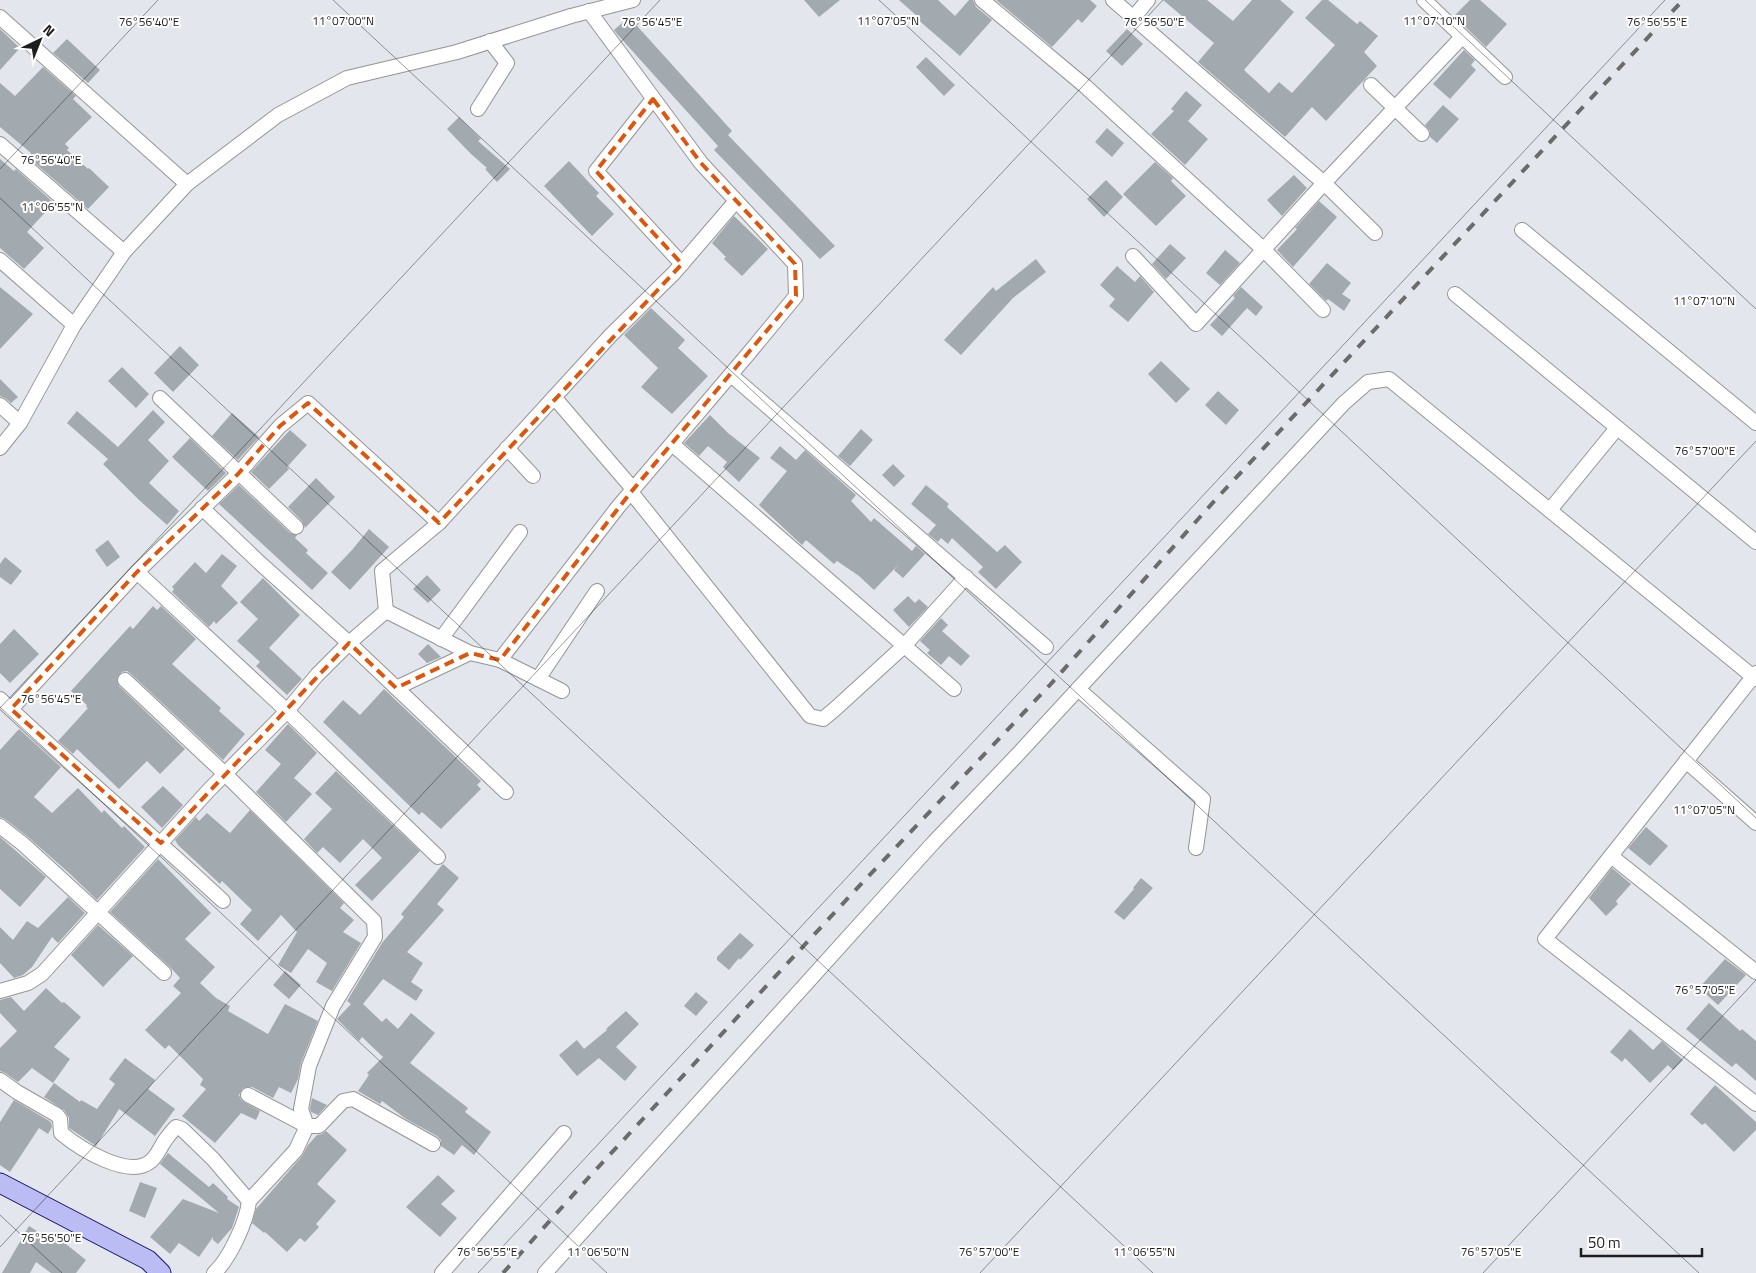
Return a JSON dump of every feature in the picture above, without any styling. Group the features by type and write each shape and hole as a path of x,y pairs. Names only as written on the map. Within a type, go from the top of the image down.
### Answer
{"street":[{"path":"0,448 20,423 74,325 124,252 188,184 278,115 347,78 457,52 589,11 633,0"},
{"path":"982,0 1085,86 1263,249 1323,310"},
{"path":"1113,0 1134,16 1324,183 1375,233"},
{"path":"1134,16 1148,0"},
{"path":"1424,0 1505,77"},
{"path":"500,660 632,491 796,296 795,264 701,163 589,11"},
{"path":"0,16 188,184"},
{"path":"1132,256 1196,324 1263,249 1462,36"},
{"path":"478,109 507,63 490,41"},
{"path":"1371,85 1422,134"},
{"path":"653,99 596,171 682,264"},
{"path":"0,144 124,252"},
{"path":"386,611 382,571 439,523 611,335 682,264 736,200"},
{"path":"1522,230 1756,423"},
{"path":"0,260 74,325"},
{"path":"1455,294 1756,542"},
{"path":"731,375 1046,647"},
{"path":"544,1273 934,842 1344,403 1368,382 1389,379 1755,676 1545,939 1756,1104"},
{"path":"554,397 632,491 810,716 823,719 904,646 966,577"},
{"path":"160,398 296,528"},
{"path":"11,709 137,572 238,474 280,426 308,403 439,523"},
{"path":"0,405 20,423"},
{"path":"1550,510 1617,428"},
{"path":"672,444 954,689"},
{"path":"508,448 533,476"},
{"path":"202,508 349,643 506,792"},
{"path":"441,639 520,532"},
{"path":"137,572 286,711 438,857"},
{"path":"538,679 596,592"},
{"path":"0,990 28,983 42,974 225,774 286,711 317,675 349,643 386,611"},
{"path":"386,611 470,653 500,660 562,691"},
{"path":"396,688 470,653"},
{"path":"125,680 225,774 374,920 375,936 334,1006 309,1066 301,1109 307,1126 296,1150 249,1201 248,1210 232,1248 214,1273"},
{"path":"1078,689 1203,799 1196,848"},
{"path":"0,699 223,901"},
{"path":"1686,761 1756,823"},
{"path":"0,826 23,844 164,972"},
{"path":"1611,856 1756,972"},
{"path":"0,1080 57,1115 60,1119 61,1133 73,1143 90,1153 129,1167 140,1168 149,1163 157,1156 166,1139 176,1127 182,1129 213,1159 249,1201"},
{"path":"248,1094 307,1126 319,1126 343,1101 353,1099 434,1144"},
{"path":"442,1273 564,1133"},
{"path":"0,1183 148,1260 161,1273"}],"highlighted area":[{"path":"653,99 701,163 795,264 796,296 631,492 500,660 470,653 396,688 349,643 161,843 11,709 137,572 238,474 280,426 308,403 439,523 682,264 596,171"}],"building":[{"path":"804,0 840,0 819,17"},
{"path":"899,0 938,0 955,16 969,0 973,0 976,7 992,20 960,56 916,18 917,16"},
{"path":"996,0 1090,0 1097,6 1082,23 1078,19 1052,47"},
{"path":"1163,0 1207,0 1233,21 1252,0 1280,0 1294,12 1244,70 1269,93 1279,82 1292,93 1335,45 1305,18 1322,0 1328,0 1357,24 1360,21 1378,36 1364,52 1377,66 1326,121 1312,107 1285,137 1198,62 1214,43"},
{"path":"1470,0 1480,0 1507,24 1486,47 1454,16"},
{"path":"629,17 732,131 728,135 835,246 820,259 714,150 718,146 617,34 614,30"},
{"path":"0,29 20,48 0,70"},
{"path":"1127,29 1143,44 1122,66 1106,51"},
{"path":"67,39 100,70 88,83 53,53"},
{"path":"1464,50 1475,60 1471,65 1476,70 1450,99 1433,84"},
{"path":"926,57 955,85 944,96 916,67"},
{"path":"43,67 76,96 73,99 92,117 65,144 69,148 67,150 109,187 88,209 28,157 31,153 0,127 0,83 15,96"},
{"path":"1186,91 1202,105 1188,121 1208,139 1185,165 1151,134 1174,111 1171,109"},
{"path":"1443,105 1459,119 1437,143 1430,137 1430,131 1425,125"},
{"path":"459,117 481,139 478,141 510,169 497,182 485,169 487,168 447,129"},
{"path":"1107,128 1124,143 1112,157 1095,142"},
{"path":"0,159 14,171 16,169 54,203 27,232 44,248 24,269 0,248"},
{"path":"569,161 599,193 596,196 614,214 592,236 544,186"},
{"path":"1155,162 1173,178 1171,181 1186,196 1156,226 1123,194"},
{"path":"1294,175 1307,188 1282,216 1267,200"},
{"path":"1106,180 1123,197 1104,217 1087,199"},
{"path":"1319,201 1337,217 1293,267 1277,250 1297,229 1295,228"},
{"path":"734,216 768,249 742,276 724,259 726,257 712,243"},
{"path":"1170,244 1186,258 1166,279 1152,264"},
{"path":"1225,250 1240,263 1220,285 1206,273"},
{"path":"1036,259 1046,272 1013,298 961,355 944,340 993,287 996,291"},
{"path":"1327,263 1351,283 1342,294 1351,300 1344,311 1328,299 1326,301 1309,284"},
{"path":"1117,266 1135,282 1140,276 1154,292 1128,322 1109,306 1115,299 1100,285"},
{"path":"0,287 33,314 0,349"},
{"path":"1241,287 1263,307 1256,316 1247,308 1222,336 1210,325 1235,298 1233,296"},
{"path":"651,308 685,340 678,348 708,376 672,414 641,387 658,368 624,335"},
{"path":"180,346 199,365 173,392 154,373"},
{"path":"1161,361 1190,389 1176,403 1148,374"},
{"path":"122,367 149,394 136,408 108,381"},
{"path":"0,379 18,397 11,403 0,396"},
{"path":"1218,391 1239,410 1226,425 1205,405"},
{"path":"153,410 165,422 148,440 169,461 149,483 179,511 167,525 103,464 108,459 67,423 77,411 118,447"},
{"path":"232,413 259,437 238,460 212,436"},
{"path":"710,415 728,433 760,458 739,482 723,467 727,462 708,446 699,456 684,443"},
{"path":"861,429 873,440 850,466 838,456"},
{"path":"290,430 307,445 287,467 289,469 269,489 251,472"},
{"path":"190,438 226,473 208,491 172,457"},
{"path":"780,446 796,460 805,450 856,495 851,501 871,522 874,518 912,551 916,546 925,554 903,578 894,570 899,564 874,590 859,576 837,561 834,564 806,540 802,545 759,505 787,471 770,458"},
{"path":"893,464 905,476 894,487 882,475"},
{"path":"316,478 335,497 305,528 302,521 288,507"},
{"path":"239,485 290,533 297,535 295,538 308,550 306,553 328,573 312,590 219,504"},
{"path":"926,485 949,504 947,507 997,552 1005,545 1022,562 996,589 978,572 983,567 952,538 948,544 941,538 938,542 928,534 936,525 911,504"},
{"path":"369,529 389,547 350,590 331,572"},
{"path":"108,540 120,557 107,567 95,550"},
{"path":"222,554 237,566 221,586 238,603 216,624 214,621 209,627 172,592 174,589 172,587 195,562 206,573"},
{"path":"5,557 22,571 11,585 0,577 0,564"},
{"path":"427,575 441,590 428,603 413,589"},
{"path":"263,578 300,615 269,648 302,679 287,695 256,666 260,662 237,641 258,619 240,602"},
{"path":"908,596 915,603 919,599 928,607 909,627 893,610"},
{"path":"153,606 157,610 161,606 196,639 172,664 221,708 219,711 245,734 223,760 131,674 127,671 122,672 117,678 119,686 185,749 160,774 147,761 119,789 77,749 73,754 58,741 88,708 71,691 130,626 133,629"},
{"path":"941,618 948,625 942,631 970,656 961,666 949,656 941,665 927,653 930,650 920,641"},
{"path":"14,629 39,654 10,683 0,673 0,644"},
{"path":"428,644 441,657 427,663 418,654"},
{"path":"384,689 481,781 477,785 481,789 441,829 422,812 419,815 323,722 343,700 360,715"},
{"path":"288,724 317,753 294,778 312,794 286,822 256,792 281,764 265,750"},
{"path":"19,729 61,767 34,797 52,813 78,788 102,813 104,810 122,828 124,826 145,847 97,900 28,837 0,817 0,750"},
{"path":"336,771 420,851 372,901 355,885 382,858 363,839 340,863 323,847 317,853 304,839 332,809 315,793"},
{"path":"163,786 183,805 162,828 141,807"},
{"path":"250,810 344,903 340,908 354,920 343,932 361,943 332,991 316,982 327,963 308,949 291,973 278,965 297,932 281,915 258,941 240,924 252,910 222,881 220,884 175,840 196,817 199,821 207,813 230,833"},
{"path":"1646,827 1668,846 1650,866 1628,848"},
{"path":"0,837 46,877 20,907 0,889"},
{"path":"158,859 211,913 185,939 215,967 200,983 216,998 230,1006 228,1011 268,1034 285,1004 318,1021 301,1063 298,1079 291,1093 279,1087 273,1098 252,1087 243,1088 239,1095 241,1100 260,1111 256,1120 241,1113 215,1143 182,1116 206,1089 200,1085 203,1079 169,1045 165,1049 145,1030 181,993 173,986 180,978 110,912"},
{"path":"443,864 459,878 437,904 444,910 407,952 423,963 411,982 423,990 416,1001 383,979 363,1004 382,1022 386,1018 398,1029 411,1013 435,1033 410,1063 468,1108 465,1112 491,1132 474,1155 462,1145 454,1155 441,1146 441,1140 437,1136 406,1119 382,1101 380,1104 358,1091 369,1075 367,1073 383,1057 362,1037 359,1041 337,1019 351,1004 347,1001 382,943 404,917 401,914"},
{"path":"1612,868 1631,884 1616,901 1618,904 1606,916 1589,898"},
{"path":"1141,878 1153,888 1124,920 1114,912"},
{"path":"68,897 85,913 58,943 52,937 32,967 23,975 14,978 0,963 0,927 13,940 27,921 38,928"},
{"path":"98,925 133,956 103,987 71,955"},
{"path":"740,933 754,945 729,970 717,960 717,957"},
{"path":"1725,959 1746,975 1718,1005 1699,988"},
{"path":"285,971 301,985 289,999 273,985"},
{"path":"46,988 81,1017 54,1047 70,1059 53,1083 32,1068 18,1082 0,1071 0,1048 17,1031 0,1013 0,1000 11,997 24,1011"},
{"path":"696,992 708,1002 696,1016 684,1006"},
{"path":"1709,1003 1740,1031 1742,1029 1756,1041 1756,1081 1736,1063 1732,1067 1686,1029"},
{"path":"626,1011 639,1024 616,1047 637,1067 625,1081 599,1058 577,1076 559,1055 577,1040 584,1049"},
{"path":"1630,1029 1653,1050 1662,1041 1683,1060 1673,1070 1668,1065 1650,1083 1625,1058 1622,1062 1610,1052"},
{"path":"125,1058 155,1080 148,1089 175,1109 155,1136 119,1109 96,1146 69,1128 69,1118 64,1110 44,1097 54,1083 80,1102 81,1100 97,1109 115,1084 109,1079"},
{"path":"1715,1085 1756,1122 1756,1130 1734,1152 1705,1123 1702,1125 1690,1114"},
{"path":"312,1098 327,1105 318,1115 311,1112"},
{"path":"14,1100 51,1122 52,1127 48,1134 39,1128 10,1172 0,1165 0,1122"},
{"path":"326,1131 347,1150 317,1184 336,1201 316,1224 319,1227 305,1242 300,1238 287,1252 252,1223 256,1209 302,1156 308,1145 317,1135"},
{"path":"168,1153 209,1187 213,1183 228,1197 227,1199 239,1207 232,1228 218,1244 213,1240 213,1237 199,1257 179,1243 170,1254 150,1237 183,1199 219,1213 160,1164"},
{"path":"438,1175 455,1191 441,1204 457,1218 440,1237 406,1207"},
{"path":"140,1182 157,1188 145,1218 129,1211"},
{"path":"29,1226 53,1241 57,1237 86,1260 76,1273 51,1273 36,1262 30,1273 2,1273"}],"railway":[{"path":"503,1273 590,1176 862,883 1049,686 1217,498 1683,0"}]}
